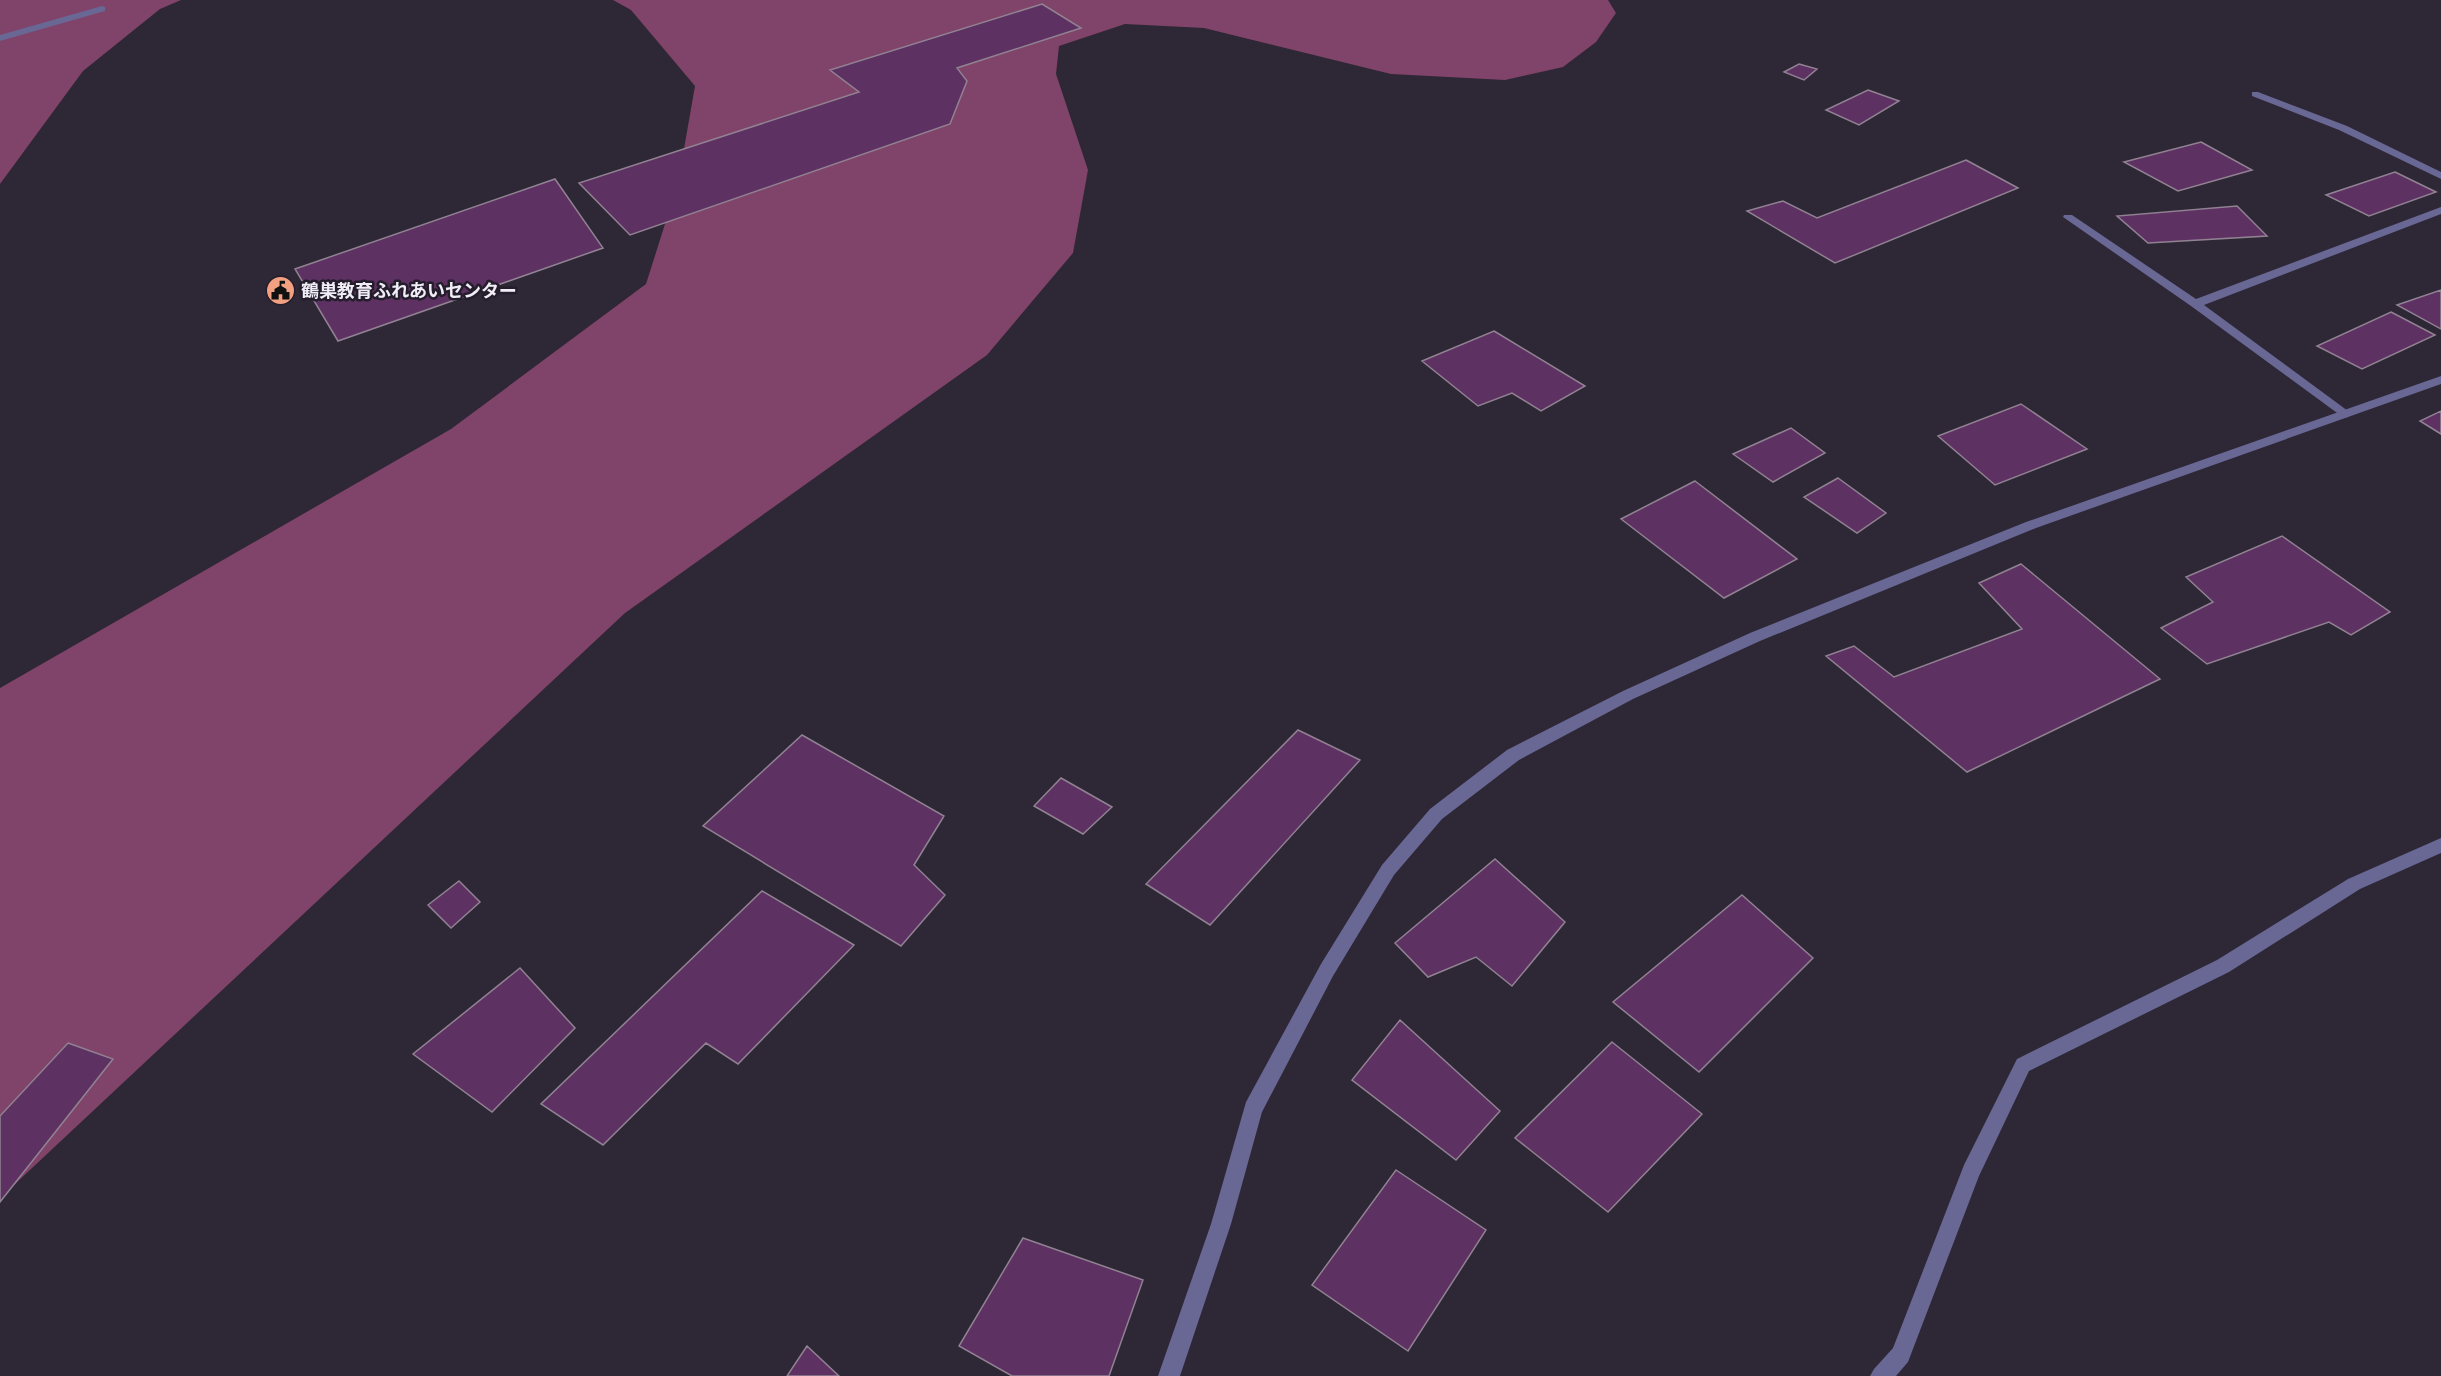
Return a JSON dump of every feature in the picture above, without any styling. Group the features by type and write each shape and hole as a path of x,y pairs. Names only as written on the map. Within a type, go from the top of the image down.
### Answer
{"street":[{"path":"0,38 102,9"},
{"path":"2255,94 2343,128 2441,176"},
{"path":"2195,304 2441,210"},
{"path":"2068,217 2195,304 2344,414"},
{"path":"1169,1376 1221,1224 1253,1109 1328,970 1388,870 1436,814 1513,755 1628,695 1755,637 2031,525 2441,380"},
{"path":"1881,1376 1901,1355 1971,1172 2024,1065 2223,966 2354,885 2441,845"}],"shaded area":[{"path":"0,0 181,0 160,9 83,71 0,184"},
{"path":"613,0 1608,0 1616,13 1596,42 1563,67 1505,80 1391,74 1204,28 1125,24 1059,46 1056,74 1088,170 1073,253 987,355 625,613 0,1198 0,688 451,429 646,284 678,183 695,86 631,10"}],"building":[{"path":"1042,4 1081,28 957,68 967,81 950,124 630,235 579,183 859,92 830,70"},
{"path":"1799,64 1817,69 1804,80 1784,72"},
{"path":"1868,90 1899,101 1859,125 1826,110"},
{"path":"2201,142 2252,170 2178,191 2124,162"},
{"path":"1966,160 2018,188 1835,263 1747,211 1783,201 1817,218"},
{"path":"2395,172 2436,192 2369,216 2326,195"},
{"path":"555,179 603,248 338,341 295,269"},
{"path":"2237,206 2267,236 2148,243 2117,216"},
{"path":"2441,290 2441,329 2397,305"},
{"path":"2391,312 2435,335 2362,369 2317,346"},
{"path":"1494,331 1585,386 1541,411 1512,393 1478,406 1422,361"},
{"path":"2021,404 2087,449 1995,485 1938,436"},
{"path":"2441,411 2441,434 2420,421"},
{"path":"1791,428 1825,453 1773,482 1733,454"},
{"path":"1838,478 1886,513 1857,533 1804,497"},
{"path":"1695,481 1797,559 1724,598 1621,519"},
{"path":"2282,536 2390,612 2351,635 2329,622 2207,664 2161,628 2213,602 2186,577"},
{"path":"2021,564 2160,679 1967,772 1826,656 1854,646 1894,677 2022,629 1979,583"},
{"path":"1298,730 1360,760 1210,925 1146,884"},
{"path":"802,735 944,816 914,865 945,895 901,946 703,826"},
{"path":"1061,778 1112,807 1083,834 1034,806"},
{"path":"1495,859 1565,922 1512,986 1476,957 1428,977 1395,943"},
{"path":"459,881 480,902 451,928 428,905"},
{"path":"762,891 854,945 738,1064 706,1043 603,1145 541,1104"},
{"path":"1742,895 1813,958 1699,1072 1613,1002"},
{"path":"520,968 575,1028 492,1112 413,1054"},
{"path":"1400,1020 1500,1111 1456,1160 1352,1080"},
{"path":"1612,1042 1702,1114 1608,1212 1515,1138"},
{"path":"68,1043 113,1059 0,1202 0,1116"},
{"path":"1396,1170 1486,1230 1408,1351 1312,1285"},
{"path":"1023,1238 1143,1280 1109,1376 1012,1376 959,1346"},
{"path":"807,1346 839,1376 787,1376"}],"place":[{"name":"鶴巣教育ふれあいセンター","path":"280,291"}]}
